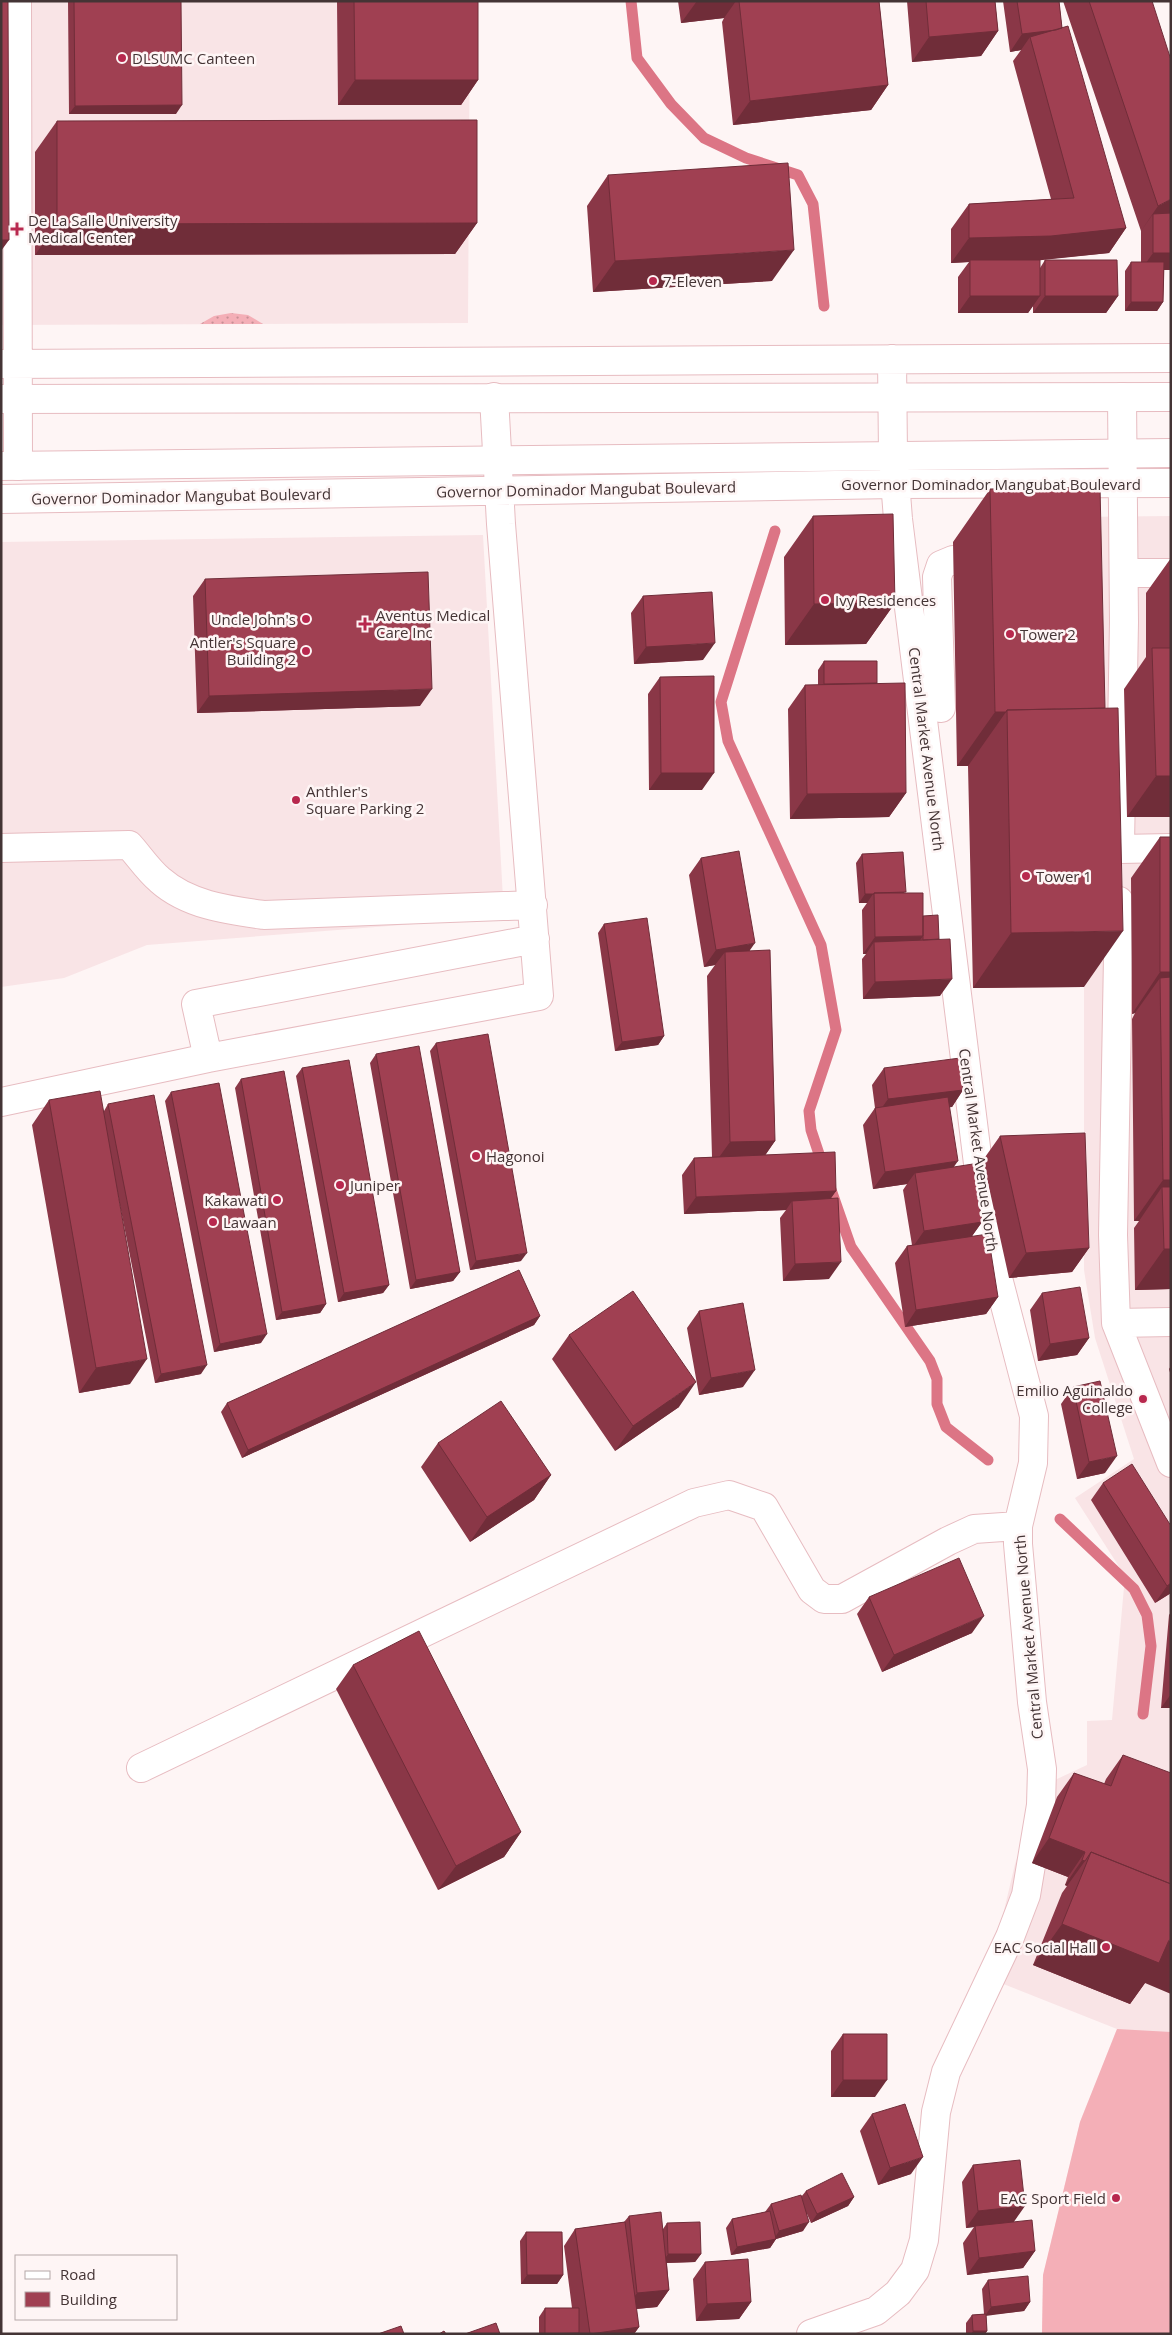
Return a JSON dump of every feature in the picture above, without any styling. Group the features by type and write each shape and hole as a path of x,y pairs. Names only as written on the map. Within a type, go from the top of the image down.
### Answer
{"street":[{"path":"10,466 9,283 17,1"},
{"path":"9,364 1171,358"},
{"name":"Central Market Avenue North","path":"811,2334 876,2311 898,2293 915,2270 924,2240 936,2112 946,2072 1010,1937 1026,1895 1041,1805 1042,1769 1032,1702 1021,1518 1033,1463 1034,1416 987,1236 940,709 895,484 892,359"},
{"path":"1,1102 208,1058 539,996 499,490 494,397"},
{"path":"1122,397 1124,573 1113,1235 1116,1323 1171,1463"},
{"path":"10,399 1171,397"},
{"name":"Governor Dominador Mangubat Boulevard","path":"10,466 1171,453"},
{"name":"Governor Dominador Mangubat Boulevard","path":"1,499 895,484 1055,494 1124,483 1171,482"},
{"path":"940,709 937,577 941,565 953,560"},
{"path":"1124,573 1171,573"},
{"path":"1,848 129,845 160,880 186,896 222,910 264,915 533,905"},
{"path":"1120,849 1171,848"},
{"path":"208,1058 196,1004 535,939"},
{"path":"1116,1323 1171,1322"},
{"path":"140,1768 694,1503 729,1495 764,1507 812,1590 824,1599 842,1599 948,1541 974,1529 1021,1518"}],"shaded area":[{"path":"1,1 470,1 468,323 1,325"},
{"path":"231,313 248,315 263,324 200,324 214,316"},
{"name":"Emilio Aguinaldo College","path":"1171,516 1171,2334 1042,2334 1043,2275 1080,2122 1117,2029 988,1978 1015,1864 1042,1786 1087,1765 1087,1721 1112,1720 1125,1576 1075,1498 1134,1459 1095,1338 1084,1270 1084,987 1075,517"},
{"path":"483,535 504,917 147,945 64,978 1,987 1,542"},
{"name":"EAC Sport Field","path":"1117,2029 1171,2032 1171,2334 1042,2334 1043,2275 1080,2122"}],"building":[{"path":"1,1 8,1 9,240 1,240"},
{"name":"DLSUMC Canteen","path":"74,1 181,1 182,105 75,106"},
{"path":"354,1 478,1 478,80 355,80"},
{"path":"739,1 879,1 888,85 750,101"},
{"path":"926,1 995,1 998,31 929,37"},
{"path":"1017,1 1059,1 1062,28 1022,34"},
{"path":"1089,1 1152,1 1171,60 1171,199 1158,206"},
{"path":"1068,26 1126,228 1051,236 969,238 969,204 1074,198 1030,37"},
{"path":"477,120 477,223 57,224 57,121"},
{"path":"788,163 794,250 615,261 608,175"},
{"path":"1171,213 1171,253 1153,253 1153,214"},
{"path":"970,260 1040,260 1040,296 970,296"},
{"path":"1045,260 1117,260 1118,296 1045,296"},
{"path":"1131,262 1164,262 1163,302 1131,302"},
{"path":"1100,487 1105,708 1007,710 1006,712 995,712 990,489"},
{"path":"893,514 895,603 814,604 813,516"},
{"name":"Antler's Square Building 2","path":"428,572 432,689 209,696 205,579"},
{"path":"712,592 715,643 646,647 643,596"},
{"path":"1152,648 1171,648 1171,776 1156,776"},
{"path":"824,661 877,661 877,683 824,684"},
{"path":"714,676 714,773 661,773 660,677"},
{"path":"905,683 906,793 807,794 805,685"},
{"path":"1118,708 1123,931 1011,933 1007,710"},
{"path":"1160,837 1171,837 1171,972 1160,972"},
{"path":"739,851 755,943 716,950 701,858"},
{"path":"903,852 906,892 865,894 862,854"},
{"path":"874,893 923,893 923,936 875,937"},
{"path":"938,915 939,939 923,940 923,916"},
{"path":"647,918 664,1036 622,1042 604,924"},
{"path":"950,939 952,979 875,982 874,942"},
{"path":"770,950 775,1141 730,1142 725,952"},
{"path":"1171,977 1171,1180 1163,1180 1160,978"},
{"name":"Hagonoi","path":"488,1034 527,1253 476,1261 436,1043"},
{"path":"419,1046 460,1272 416,1280 376,1054"},
{"path":"960,1058 963,1090 888,1099 884,1068"},
{"name":"Juniper","path":"349,1060 389,1285 344,1293 302,1068"},
{"name":"Kakawati","path":"284,1071 326,1304 282,1312 241,1079"},
{"name":"Lawaan","path":"219,1083 267,1334 220,1344 171,1092"},
{"path":"100,1091 147,1359 96,1368 49,1100"},
{"path":"154,1095 207,1365 161,1374 108,1104"},
{"path":"948,1097 958,1161 885,1172 875,1108"},
{"path":"1085,1133 1089,1248 1026,1253 1000,1136"},
{"path":"835,1152 836,1191 696,1197 694,1158"},
{"path":"973,1164 982,1222 924,1231 915,1173"},
{"path":"1162,1187 1171,1187 1171,1249 1164,1249"},
{"path":"838,1198 841,1262 795,1264 792,1201"},
{"path":"988,1234 998,1297 916,1310 907,1246"},
{"path":"519,1270 540,1316 248,1450 227,1403"},
{"path":"1080,1287 1089,1338 1050,1344 1042,1293"},
{"path":"633,1291 696,1382 633,1426 569,1335"},
{"path":"743,1303 755,1370 711,1378 699,1311"},
{"path":"1100,1381 1117,1456 1089,1462 1073,1387"},
{"path":"501,1401 551,1475 487,1517 438,1443"},
{"path":"1132,1464 1171,1526 1171,1583 1167,1586 1103,1483"},
{"path":"959,1558 984,1616 894,1655 869,1597"},
{"path":"419,1631 521,1832 456,1866 353,1665"},
{"path":"1123,1755 1171,1773 1171,1884 1091,1852 1085,1861 1082,1860 1085,1852 1049,1838 1074,1773 1111,1786"},
{"path":"1091,1852 1171,1884 1171,1941 1169,1940 1159,1963 1062,1924"},
{"path":"843,2034 887,2034 887,2080 843,2080"},
{"path":"905,2104 923,2157 890,2168 872,2114"},
{"path":"1020,2160 1025,2206 978,2211 973,2165"},
{"path":"842,2173 854,2197 817,2214 806,2191"},
{"path":"801,2195 809,2222 779,2231 771,2204"},
{"path":"770,2211 776,2239 737,2247 732,2219"},
{"path":"661,2212 669,2290 637,2293 629,2216"},
{"path":"1032,2220 1035,2251 979,2258 975,2226"},
{"path":"625,2222 639,2327 590,2334 575,2229"},
{"path":"700,2222 701,2254 668,2254 667,2223"},
{"path":"526,2232 562,2232 563,2275 527,2275"},
{"path":"748,2259 751,2302 707,2304 705,2262"},
{"path":"1028,2276 1030,2302 991,2307 988,2280"},
{"path":"545,2308 579,2308 579,2333 545,2334"},
{"path":"986,2314 987,2331 973,2331 972,2315"},
{"path":"496,2323 500,2334 465,2334"},
{"path":"401,2326 404,2334 378,2334"}],"waterway":[{"path":"631,1 637,58 671,104 704,138 746,158 798,175 813,204 824,306"},
{"path":"775,531 721,702 728,741 821,945 836,1030 809,1111 811,1130 823,1166"},
{"path":"828,1181 851,1247 930,1361 937,1379 937,1404 946,1427 988,1460"},
{"path":"1060,1519 1134,1589 1147,1615 1151,1646 1143,1714"}],"place":[{"name":"DLSUMC Canteen","path":"122,58"},
{"name":"De La Salle University Medical Center","path":"17,229"},
{"name":"7-Eleven","path":"653,281"},
{"name":"Ivy Residences","path":"825,600"},
{"name":"Uncle John's","path":"306,619"},
{"name":"Aventus Medical Care Inc","path":"365,624"},
{"name":"Tower 2","path":"1010,634"},
{"name":"Antler's Square Building 2","path":"306,651"},
{"name":"Anthler's Square Parking 2","path":"296,800"},
{"name":"Tower 1","path":"1026,876"},
{"name":"Hagonoi","path":"476,1156"},
{"name":"Juniper","path":"340,1185"},
{"name":"Kakawati","path":"277,1200"},
{"name":"Lawaan","path":"213,1222"},
{"name":"Emilio Aguinaldo College","path":"1143,1399"},
{"name":"EAC Social Hall","path":"1106,1947"},
{"name":"EAC Sport Field","path":"1116,2198"}]}
